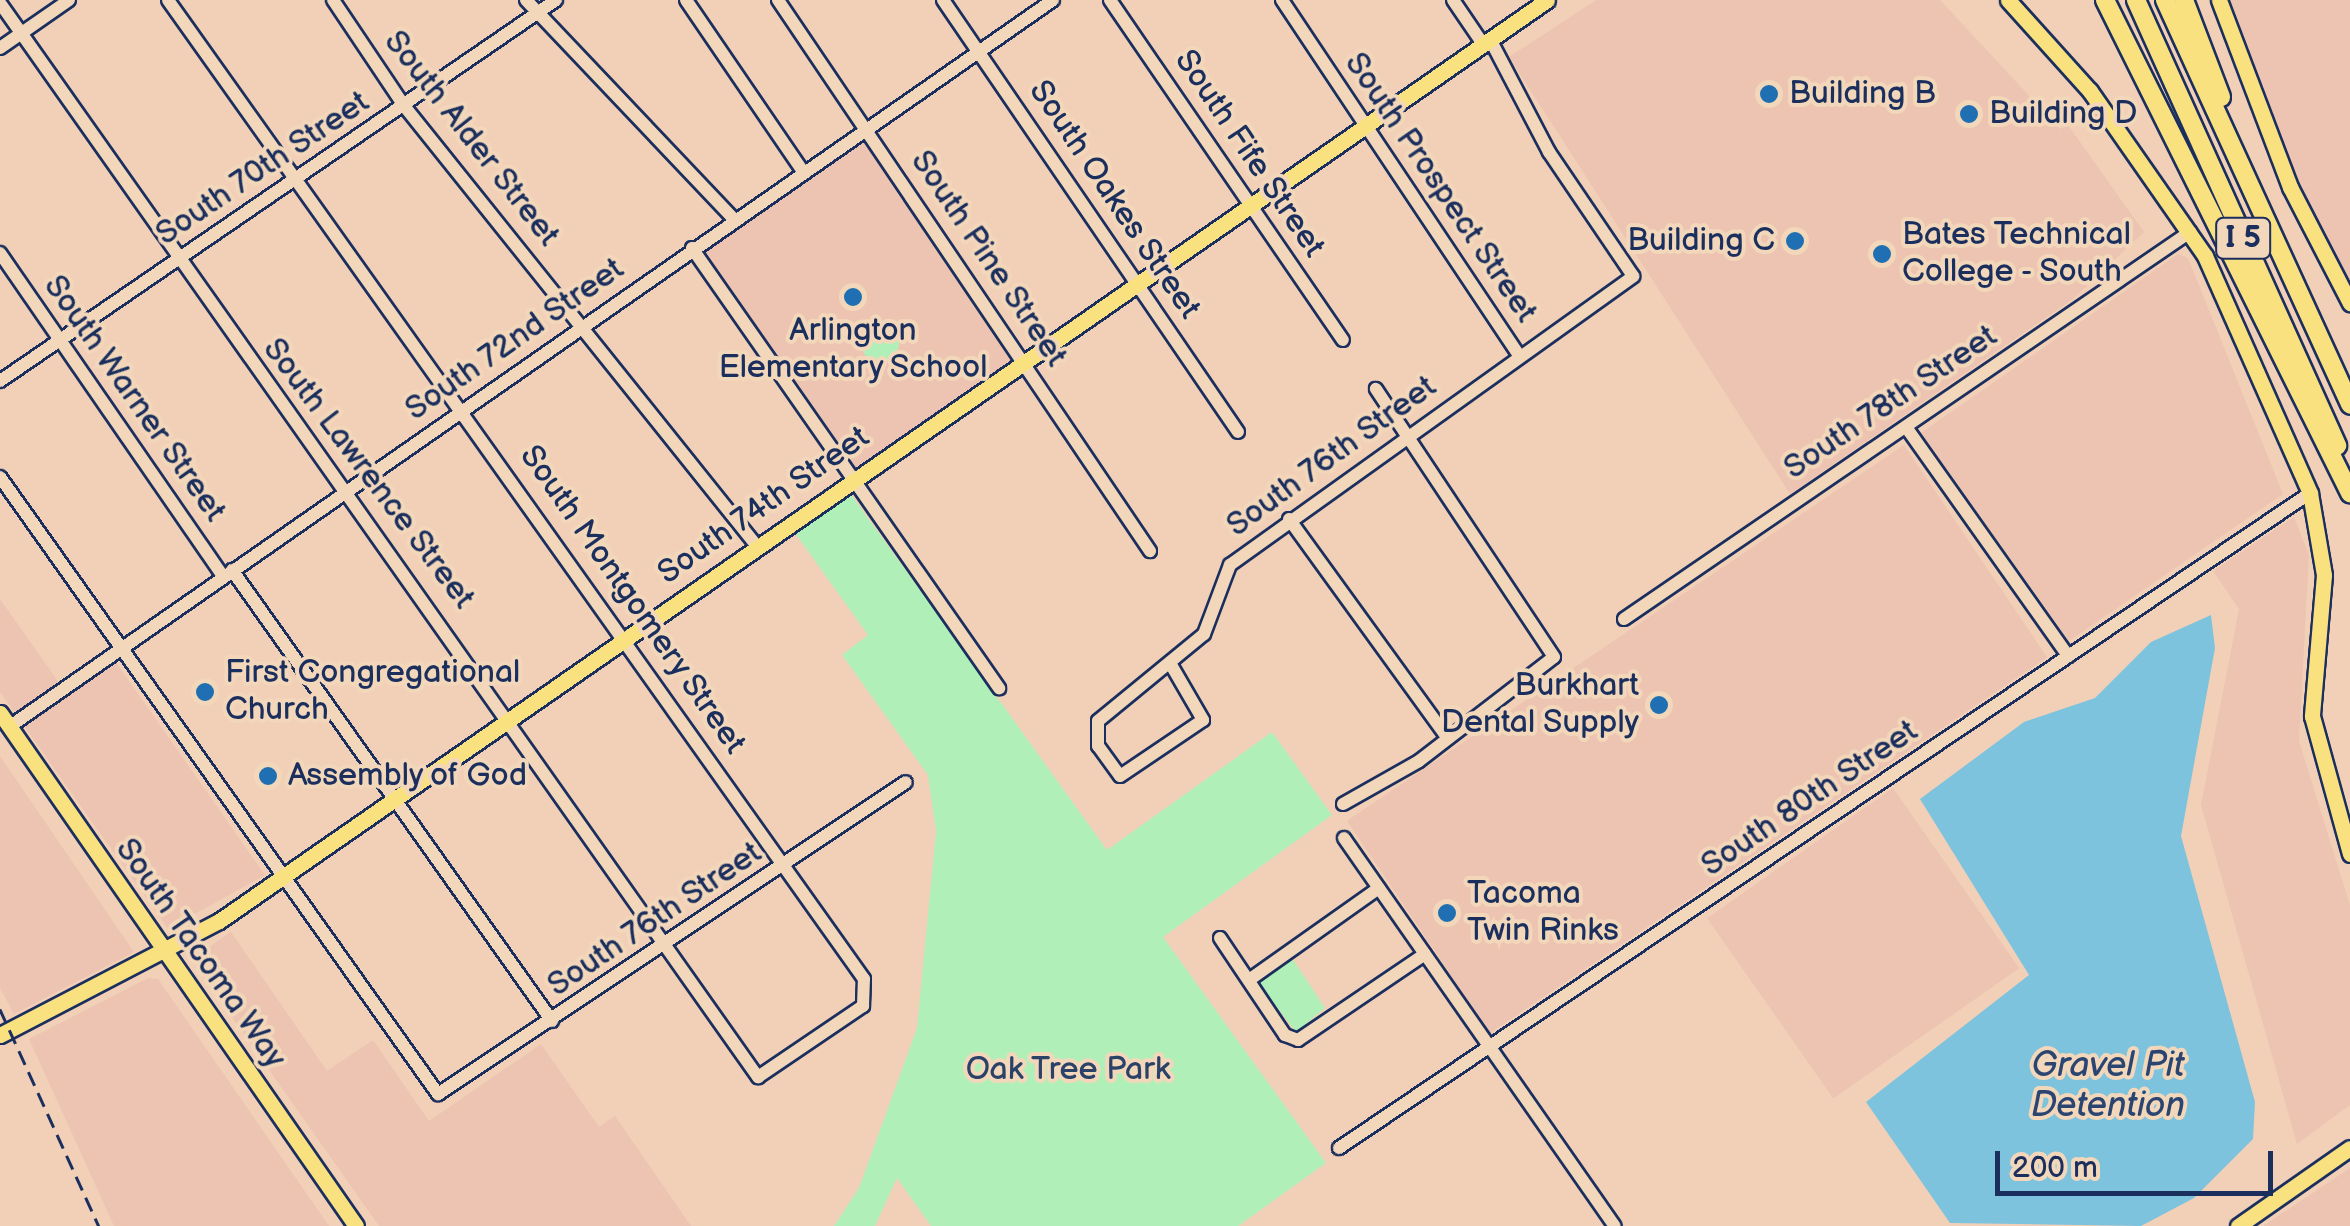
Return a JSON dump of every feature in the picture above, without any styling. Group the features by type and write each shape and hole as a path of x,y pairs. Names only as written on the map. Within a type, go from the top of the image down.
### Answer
{"highway":[{"path":"2105,0 2350,494"},
{"name":"I 5","path":"2136,0 2350,476"},
{"name":"I 5","path":"2165,0 2350,404"},
{"path":"2184,0 2266,220"}],"main road":[{"name":"South 74th Street","path":"0,1035 166,952 281,878 1023,358 1547,0"},
{"path":"2008,0 2090,90 2190,232 2238,317 2310,492 2324,575 2312,716 2350,854"},
{"path":"2219,0 2290,188 2350,303"},
{"name":"South Tacoma Way","path":"5,720 356,1226"},
{"path":"2238,1226 2350,1148"}],"street":[{"path":"0,48 69,0"},
{"name":"South Montgomery Street","path":"168,0 455,414 502,460 870,992 851,1016 758,1078"},
{"name":"South Alder Street","path":"333,0 405,106 756,545"},
{"path":"526,0 734,219"},
{"name":"South 70th Street","path":"0,381 556,0"},
{"path":"686,0 804,173"},
{"name":"South Pine Street","path":"778,0 1150,551"},
{"name":"South Oakes Street","path":"943,0 1238,432"},
{"name":"South 72nd Street","path":"5,720 119,648 1053,0"},
{"name":"South Fife Street","path":"1110,0 1342,340"},
{"name":"South Prospect Street","path":"1282,0 1520,357"},
{"path":"1453,0 1487,41"},
{"name":"South Lawrence Street","path":"0,4 177,259 512,717 670,943 758,1078"},
{"name":"South 76th Street","path":"1170,663 1203,720 1127,776 1098,746 1098,722 1204,634 1230,565 1635,270 1549,152 1487,41"},
{"name":"South 78th Street","path":"1624,620 2190,232"},
{"path":"692,248 999,688"},
{"name":"South Warner Street","path":"0,253 227,573 396,798 552,1022"},
{"path":"1343,804 1550,663 1544,629 1376,389"},
{"path":"1906,427 2068,656"},
{"path":"0,478 281,878"},
{"name":"South 80th Street","path":"1340,1148 2310,492"},
{"path":"1289,519 1446,736"},
{"name":"South 76th Street","path":"281,878 432,1090 456,1090 906,782"},
{"path":"1344,838 1616,1226"},
{"path":"1249,980 1379,888"},
{"path":"1220,938 1292,1039 1425,954"}],"shaded area":[{"name":"Bates Technical College - South","path":"1596,0 1940,0 2060,129 2068,125 2144,232 2073,299 1790,494 1509,57"},
{"path":"2219,0 2350,0 2350,303 2339,285"},
{"name":"Arlington Elementary School","path":"866,129 1021,359 847,477 691,247"},
{"path":"2178,254 2188,258 2283,494 2069,641 1921,433"},
{"path":"1904,445 2047,657 1490,1033 1347,821"},
{"path":"2294,517 2309,555 2299,741 2350,905 2350,1105 2297,1144 2201,805 2239,609 2213,571"},
{"path":"0,599 67,694 115,661 265,875 168,929 0,692"},
{"path":"0,756 134,952 14,1014 0,988"},
{"path":"1893,788 2019,968 1833,1098 1707,918"},
{"path":"231,932 327,1071 373,1040 429,1121 541,1044 599,1127 615,1116 691,1226 379,1226 191,959"},
{"path":"148,978 158,979 329,1226 114,1226 29,1039"},
{"path":"2350,1168 2350,1226 2263,1226"}],"green space":[{"path":"880,324 893,330 899,343 893,356 880,362 867,356 861,343 867,330"},
{"name":"Oak Tree Park","path":"850,493 1107,850 1272,732 1332,815 1163,937 1326,1163 1238,1226 931,1226 897,1178 875,1226 834,1226 859,1188 917,1028 936,831 928,775 842,655 868,635 795,533"},
{"path":"1290,955 1325,1008 1296,1032 1259,984"}],"water":[{"name":"Gravel Pit Detention","path":"2211,615 2215,648 2181,836 2255,1102 2253,1139 2194,1198 2141,1226 1950,1223 1866,1102 2029,975 1920,799 2024,722 2095,698 2151,642"}],"railway":[{"path":"0,1009 99,1226"}],"place":[{"name":"Building B","path":"1769,94"},
{"name":"Building D","path":"1969,114"},
{"name":"Building C","path":"1795,241"},
{"name":"Bates Technical College - South","path":"1882,254"},
{"name":"Arlington Elementary School","path":"853,297"},
{"name":"First Congregational Church","path":"205,692"},
{"name":"Burkhart Dental Supply","path":"1659,705"},
{"name":"Assembly of God","path":"268,776"},
{"name":"Tacoma Twin Rinks","path":"1447,913"}]}
